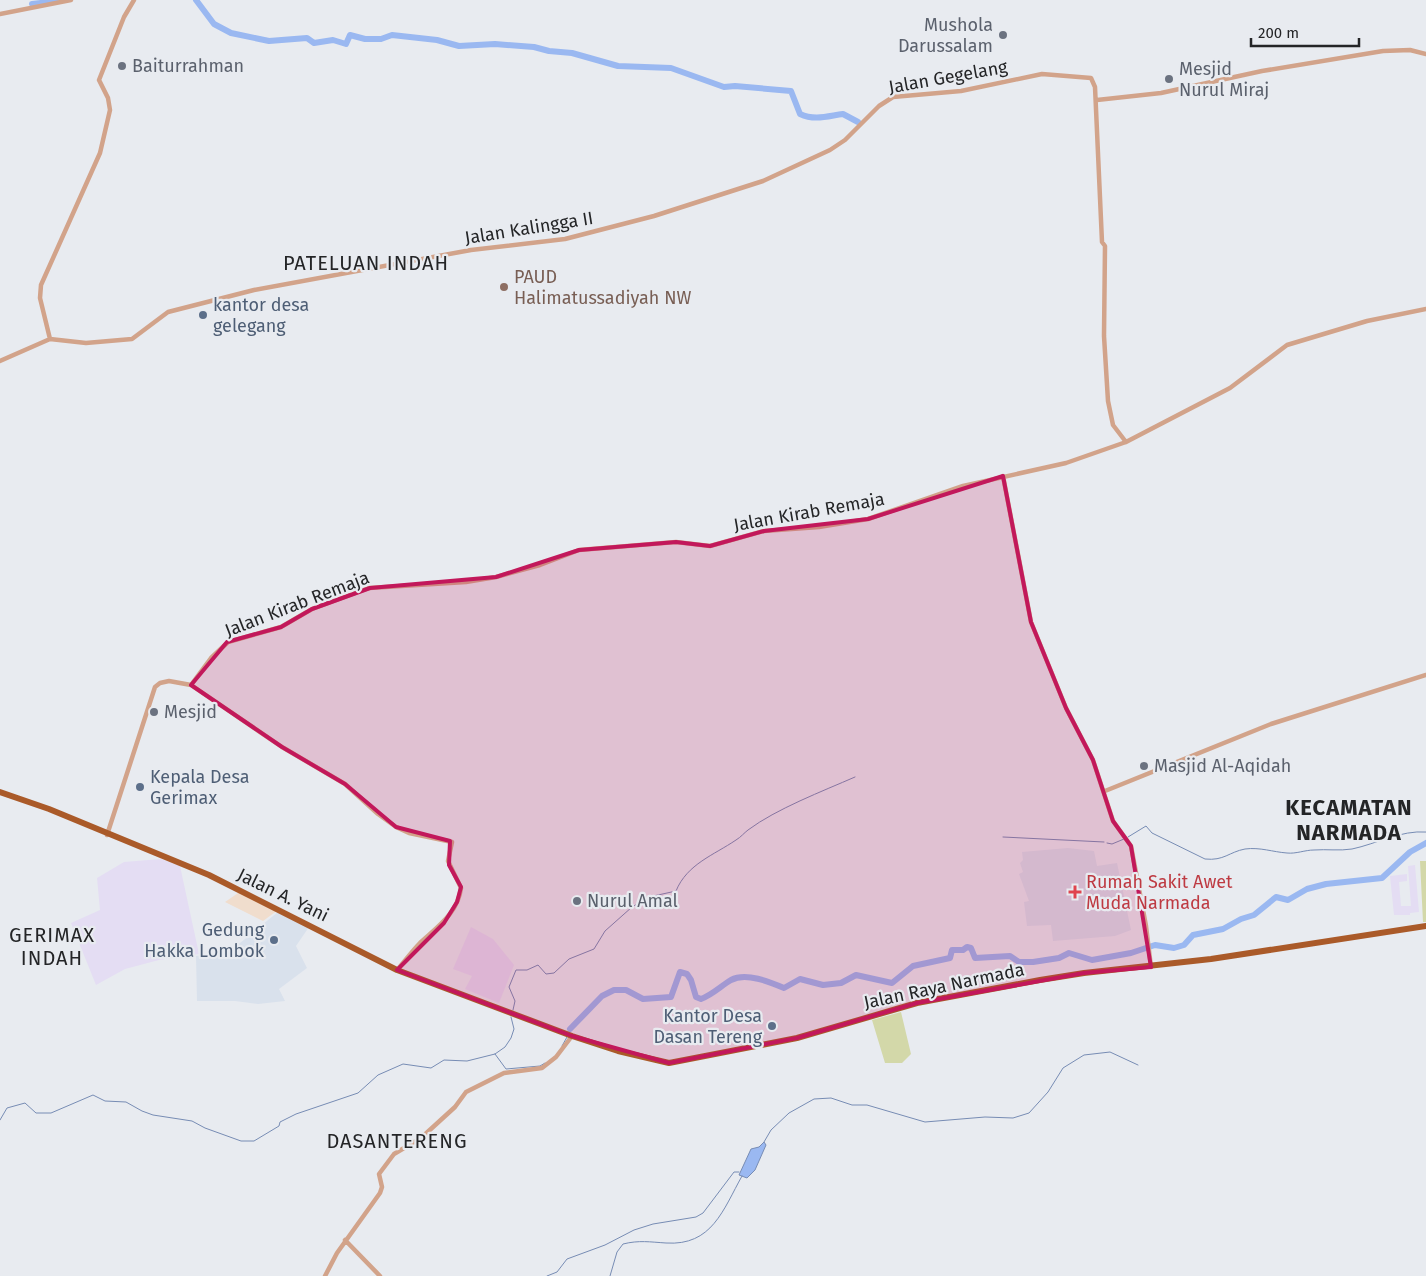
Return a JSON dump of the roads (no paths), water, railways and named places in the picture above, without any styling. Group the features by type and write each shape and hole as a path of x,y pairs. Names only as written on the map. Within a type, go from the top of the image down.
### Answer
{"highway":[{"name":"Jalan A. Yani","path":"0,792 28,801 107,835 209,875 397,970 523,1018"},
{"name":"Jalan Raya Narmada","path":"523,1018 569,1035 653,1060 678,1063 797,1038 917,1003 1084,973 1152,967 1426,926"}],"street":[{"path":"0,14 71,0"},
{"path":"0,361 50,339 40,298 42,285 100,153 110,110 108,98 99,80 124,17 134,0"},
{"path":"1126,442 1113,424 1108,401 1104,336 1105,246 1102,242 1097,100 1162,93 1262,71 1383,51 1410,50 1426,54"},
{"name":"Jalan Gegelang","path":"608,229 769,179 842,142 874,110 890,98 961,91 1040,74 1052,74 1091,78 1094,82 1097,100"},
{"name":"Jalan Kalingga II","path":"50,339 86,343 130,340 146,331 168,312 254,290 471,250 565,239 608,229"},
{"name":"Jalan Kirab Remaja","path":"191,685 211,658 228,642 281,627 309,611 370,588 480,580 529,569 579,550 676,542 710,546 764,531 819,527 868,519 963,486 1066,463 1126,442 1233,386 1287,345 1367,321 1426,308"},
{"path":"1003,476 1031,622 1066,708 1089,751 1105,791 1112,821 1126,838 1133,856 1152,967"},
{"path":"1105,791 1271,724 1426,675"},
{"path":"107,835 155,687 160,683 169,681 191,685 282,747 346,784 378,814 396,827 409,833 452,842 448,861 461,888 457,902 444,923 419,944 397,970"},
{"path":"325,1276 346,1240 380,1193 380,1171 394,1154 421,1138 455,1107 466,1092 504,1073 542,1068 556,1058 569,1035"},
{"path":"346,1240 380,1276"}],"water":[{"path":"764,1142 766,1145 755,1170 747,1178 739,1175 751,1149 759,1147"}],"waterway":[{"path":"196,0 214,24 231,33 269,41 307,38 314,43 333,40 346,44 350,35 365,39 381,39 392,35 437,40 459,46 495,44 534,47 549,51 572,53 618,66 671,68 724,87 735,86 791,91 800,114 816,118 843,114 858,122"},
{"path":"32,4 58,1"},
{"path":"513,1010 515,1001 509,987 516,970 527,970 538,965 546,974 554,973 569,959 594,949 605,931 632,907 649,897 676,891 694,867 738,839 759,822 800,801 855,777"},
{"path":"1128,837 1146,826 1152,833 1205,859 1212,859 1222,858 1245,849 1290,853 1311,850 1352,849 1398,835 1426,832"},
{"path":"1003,837 1104,842"},
{"path":"1107,843 1112,844 1124,839"},
{"path":"570,1029 602,996 614,990 626,990 643,999 671,997 680,972 687,974 691,980 696,997 701,999 731,980 744,977 751,977 784,988 800,979 823,985 841,983 856,975 892,983 913,966 950,958 952,950 963,950 967,947 971,948 975,958 1010,956 1019,962 1059,958 1069,953 1092,960 1131,953 1155,945 1174,948 1184,945 1193,935 1223,929 1241,919 1254,915 1276,897 1288,900 1307,889 1326,884 1382,878 1410,852 1426,843"},
{"path":"0,1120 7,1108 25,1103 36,1113 51,1113 93,1095 105,1101 126,1102 153,1115 192,1121 205,1128 241,1141 254,1141 279,1126 280,1122 296,1114 358,1093 378,1075 403,1064 431,1068 444,1060 467,1061 495,1054 505,1047 511,1038 514,1029 511,1017"},
{"path":"562,1046 567,1037"},
{"path":"764,1142 771,1130 789,1113 814,1099 831,1098 852,1105 867,1105 925,1122 985,1117 1013,1118 1029,1113 1048,1092 1063,1068 1084,1055 1110,1052 1138,1065"},
{"path":"495,1054 506,1069 540,1066 545,1063"},
{"path":"547,1276 557,1272 567,1259 605,1245 634,1230 653,1224 696,1217 703,1213 734,1172 739,1172"},
{"path":"610,1276 617,1252 623,1244 682,1242 695,1239 705,1232 722,1213 742,1176"}],"place":[{"name":"Mushola Darussalam","path":"1003,35"},
{"name":"Baiturrahman","path":"122,66"},
{"name":"Mesjid Nurul Miraj","path":"1169,79"},
{"name":"PAUD Halimatussadiyah NW","path":"504,287"},
{"name":"kantor desa gelegang","path":"203,315"},
{"name":"Mesjid","path":"154,712"},
{"name":"Masjid Al-Aqidah","path":"1144,766"},
{"name":"Kepala Desa Gerimax","path":"140,787"},
{"name":"Rumah Sakit Awet Muda Narmada","path":"1075,892"},
{"name":"Nurul Amal","path":"577,901"},
{"name":"Gedung Hakka Lombok","path":"274,940"},
{"name":"Kantor Desa Dasan Tereng","path":"772,1026"}],"district":[{"name":"PATELUAN INDAH","path":"366,263"},
{"name":"KECAMATAN NARMADA","path":"1349,820"},
{"name":"GERIMAX INDAH","path":"52,946"},
{"name":"DASANTERENG","path":"397,1141"}]}
